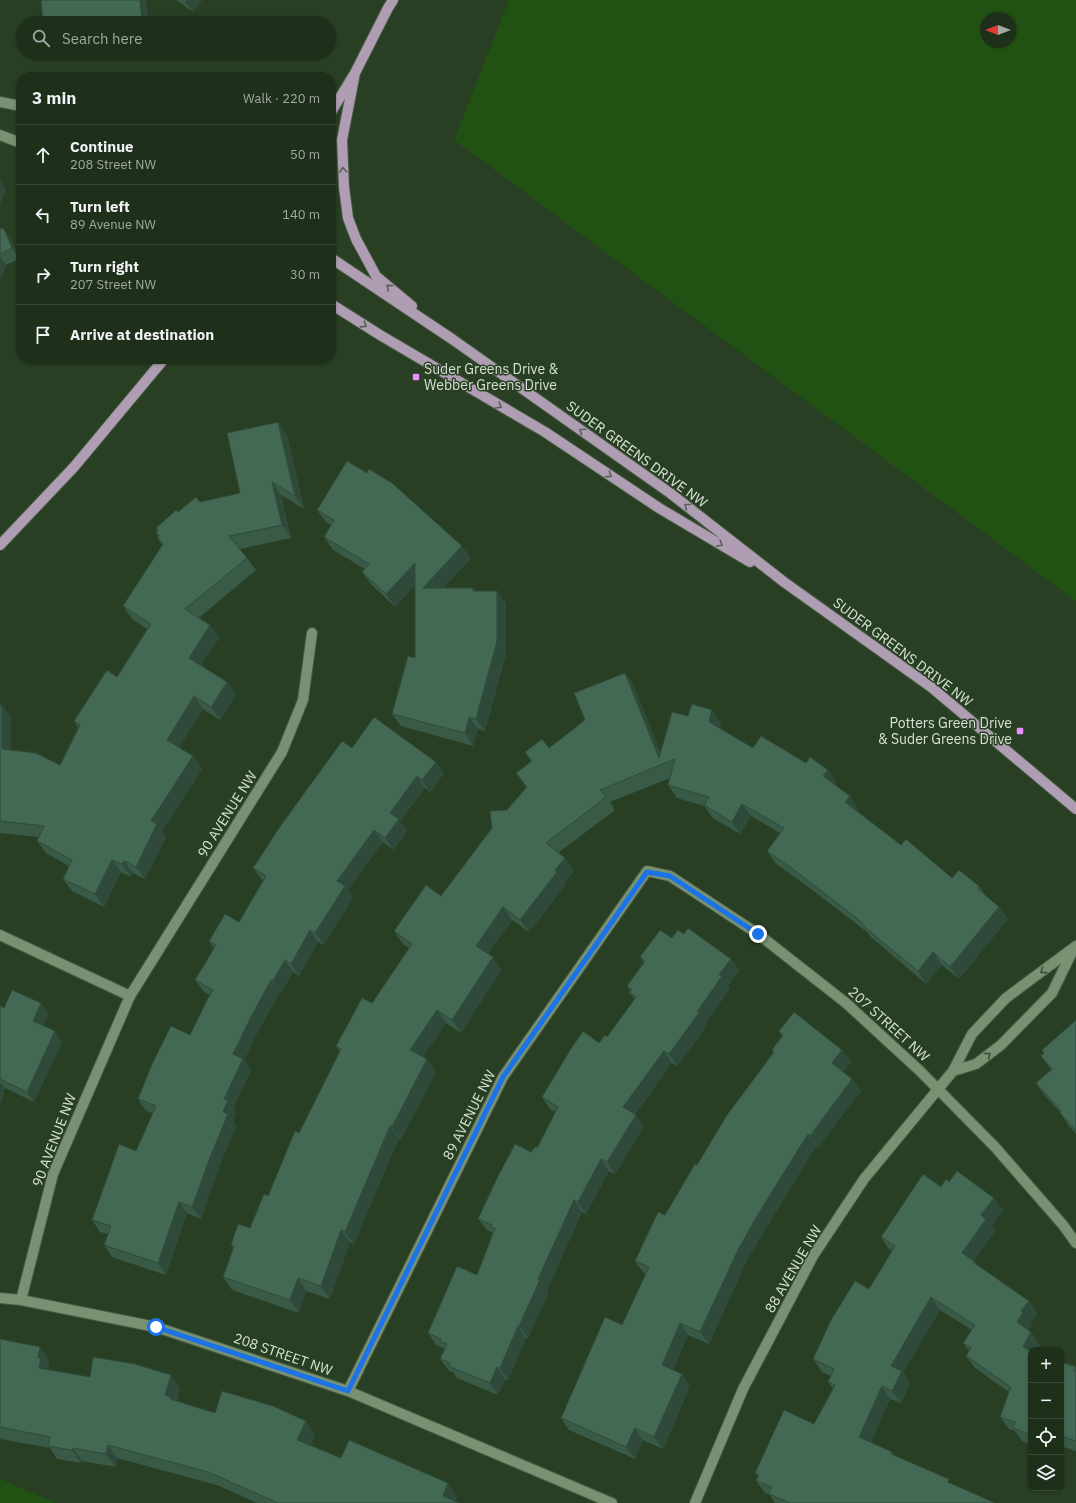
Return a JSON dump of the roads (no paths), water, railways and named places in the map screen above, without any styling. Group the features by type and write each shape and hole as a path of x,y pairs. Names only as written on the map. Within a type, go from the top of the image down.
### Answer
{"main road":[{"path":"336,104 355,74 390,3"},
{"path":"355,74 342,140 344,187 348,218 356,239 376,276 452,339"},
{"name":"SUDER GREENS DRIVE NW","path":"336,261 452,339 670,493 784,582 931,687 1076,809"},
{"name":"SUDER GREENS DRIVE NW","path":"336,307 380,336 545,432 658,508 784,582"},
{"path":"0,545 74,467 160,364"}],"street":[{"path":"0,102 16,105"},
{"path":"0,135 16,141"},
{"name":"90 AVENUE NW","path":"21,1300 53,1174 130,996 282,752 303,700 312,633"},
{"name":"207 STREET NW","path":"647,872 670,876 758,934 846,1003 996,1147 1076,1242"},
{"name":"89 AVENUE NW","path":"348,1391 503,1077 647,872"},
{"path":"0,935 130,996"},
{"name":"88 AVENUE NW","path":"953,1071 976,1064 1001,1045 1052,993 1075,947"},
{"name":"88 AVENUE NW","path":"695,1503 743,1389 813,1256 864,1180 953,1071 972,1034 1006,998 1075,947"},
{"name":"208 STREET NW","path":"0,1298 21,1300 156,1327 348,1391 612,1503"}],"place":[{"name":"Suder Greens Drive & Webber Greens Drive","path":"416,377"},
{"name":"Potters Green Drive & Suder Greens Drive","path":"1020,731"}]}
